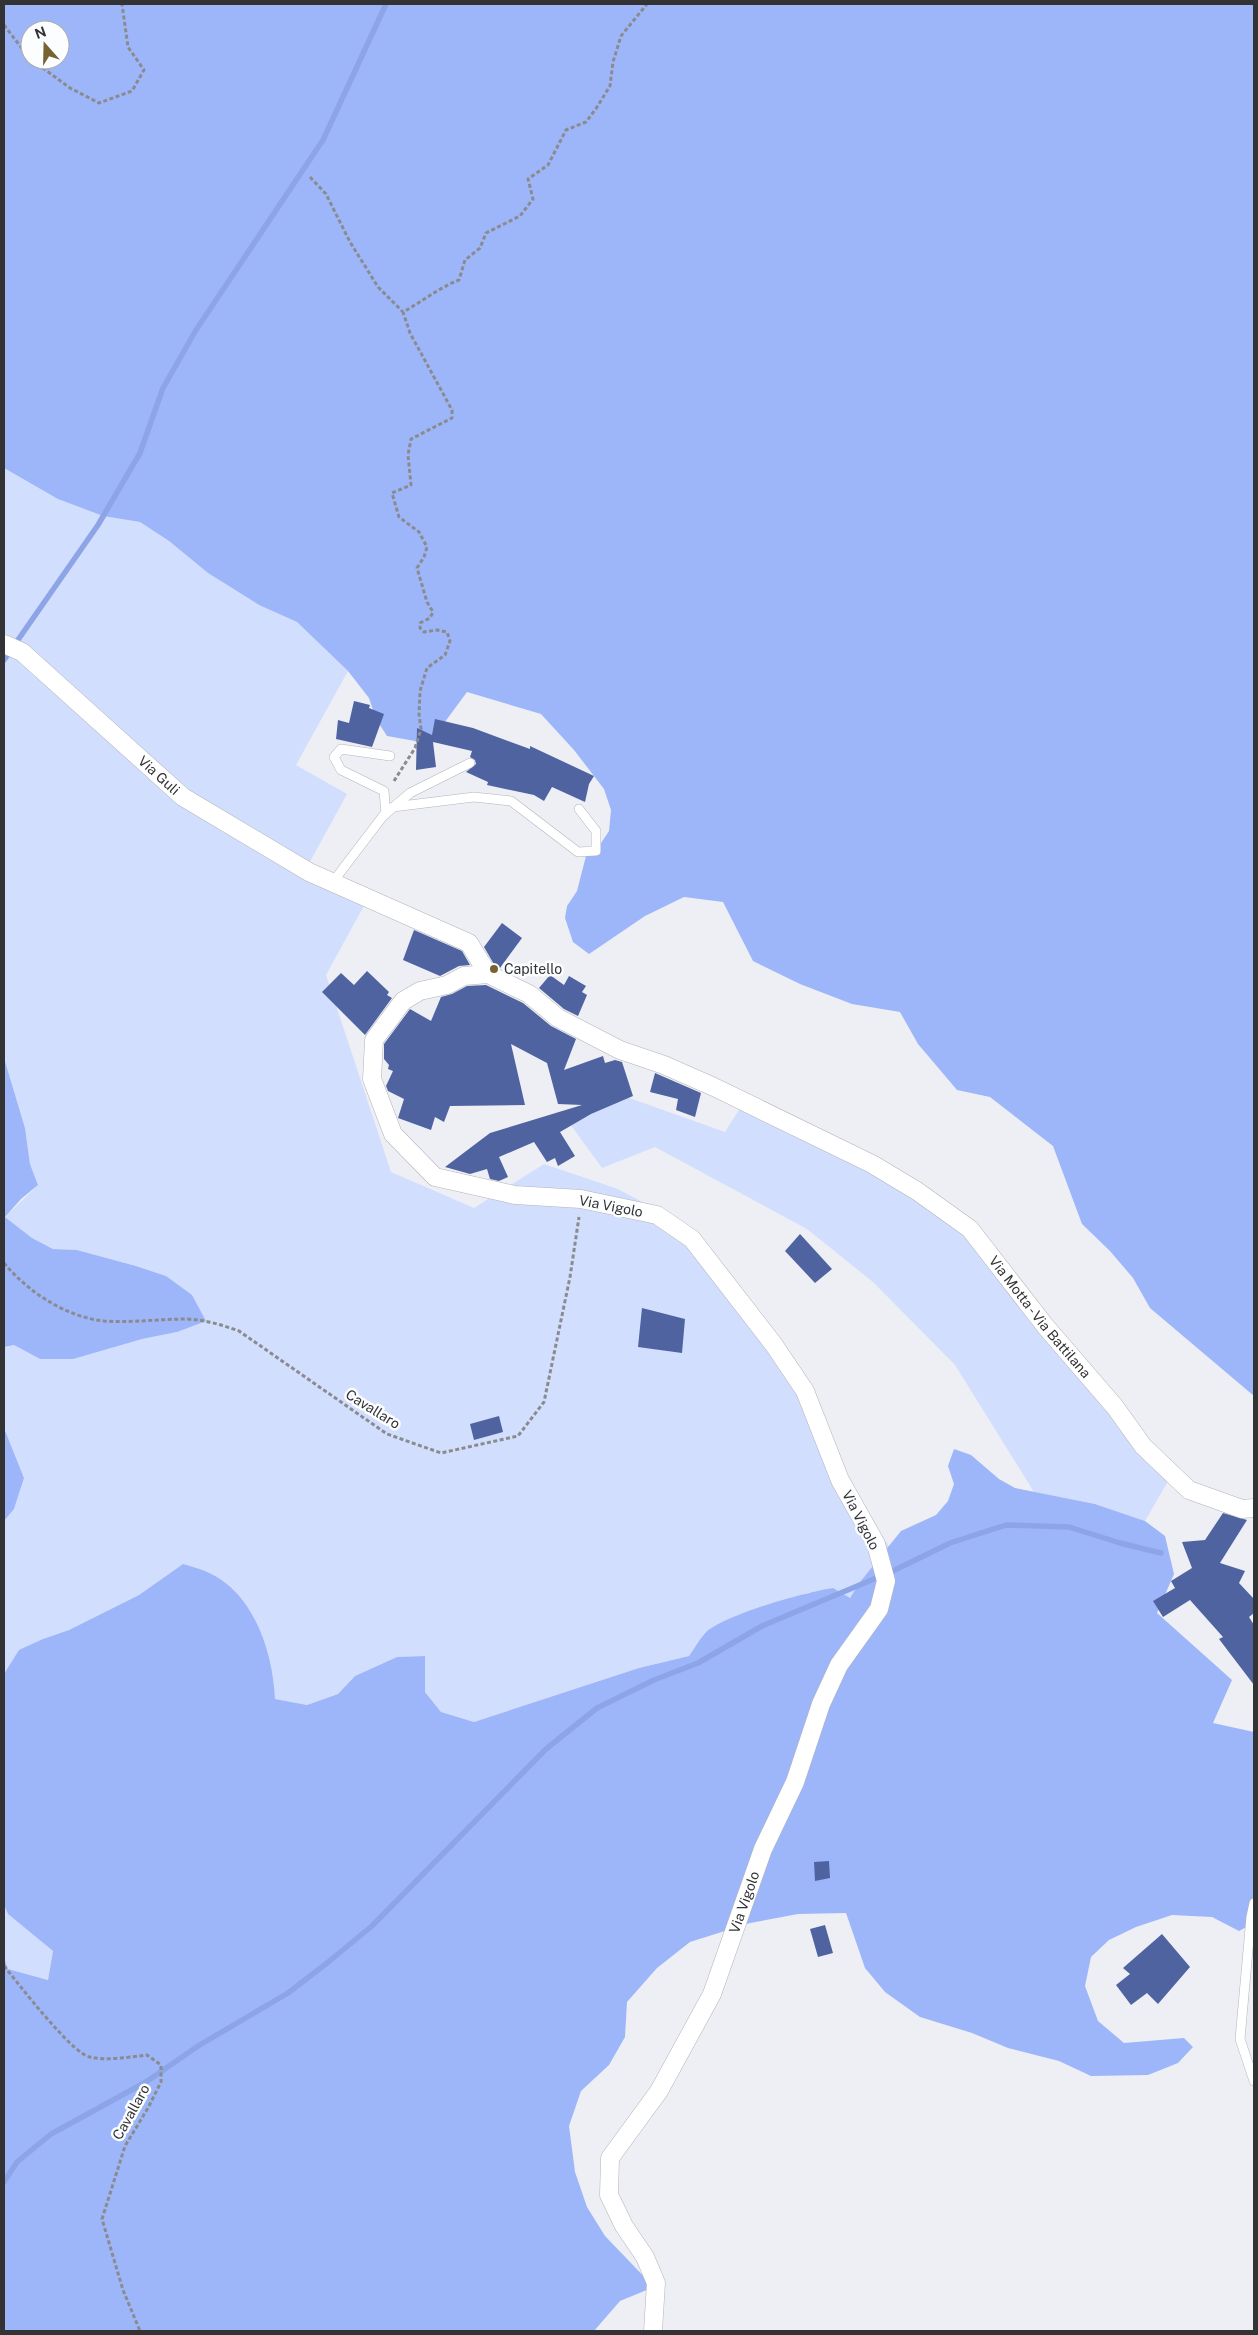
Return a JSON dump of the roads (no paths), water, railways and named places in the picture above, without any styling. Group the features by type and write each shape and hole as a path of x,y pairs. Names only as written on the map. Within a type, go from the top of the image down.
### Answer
{"street":[{"name":"Via Guli","path":"4,644 22,652 183,797 309,872 332,883"},
{"path":"332,883 469,943 488,974"},
{"name":"Via Motta - Via Battilana","path":"488,974 529,994 558,1018 620,1050 664,1065 714,1087 872,1164 916,1191 970,1229 1046,1327 1115,1407 1143,1446 1189,1490 1242,1509 1254,1508"},
{"name":"Via Vigolo","path":"488,974 464,976 447,985 420,991 403,1001 374,1040 372,1080 393,1134 435,1177 515,1195 582,1199 656,1215 692,1238 774,1345 805,1391 840,1480 876,1544 886,1581 879,1608 839,1664 821,1704 795,1782 763,1849 712,1994 659,2091 610,2158 609,2195 624,2226 645,2257 656,2283 653,2331"}],"lane":[{"path":"386,814 384,791 341,770 334,757 341,749 390,756"},
{"path":"332,883 393,807 410,793 470,763"},
{"path":"393,807 474,796 511,801 578,852 596,851 596,831 579,809"},
{"path":"1254,1903 1251,1917 1240,2039 1254,2081"}],"waterway":[{"path":"4,660 98,525 140,453 163,388 196,330 323,140 386,4"},
{"path":"4,2182 17,2162 51,2134 146,2082 198,2046 288,1993 327,1963 372,1926 546,1749 597,1708 654,1680 698,1663 762,1626 893,1571 950,1543 1006,1525 1069,1527 1120,1543 1161,1553"}],"place":[{"name":"Capitello","path":"494,969"}]}
